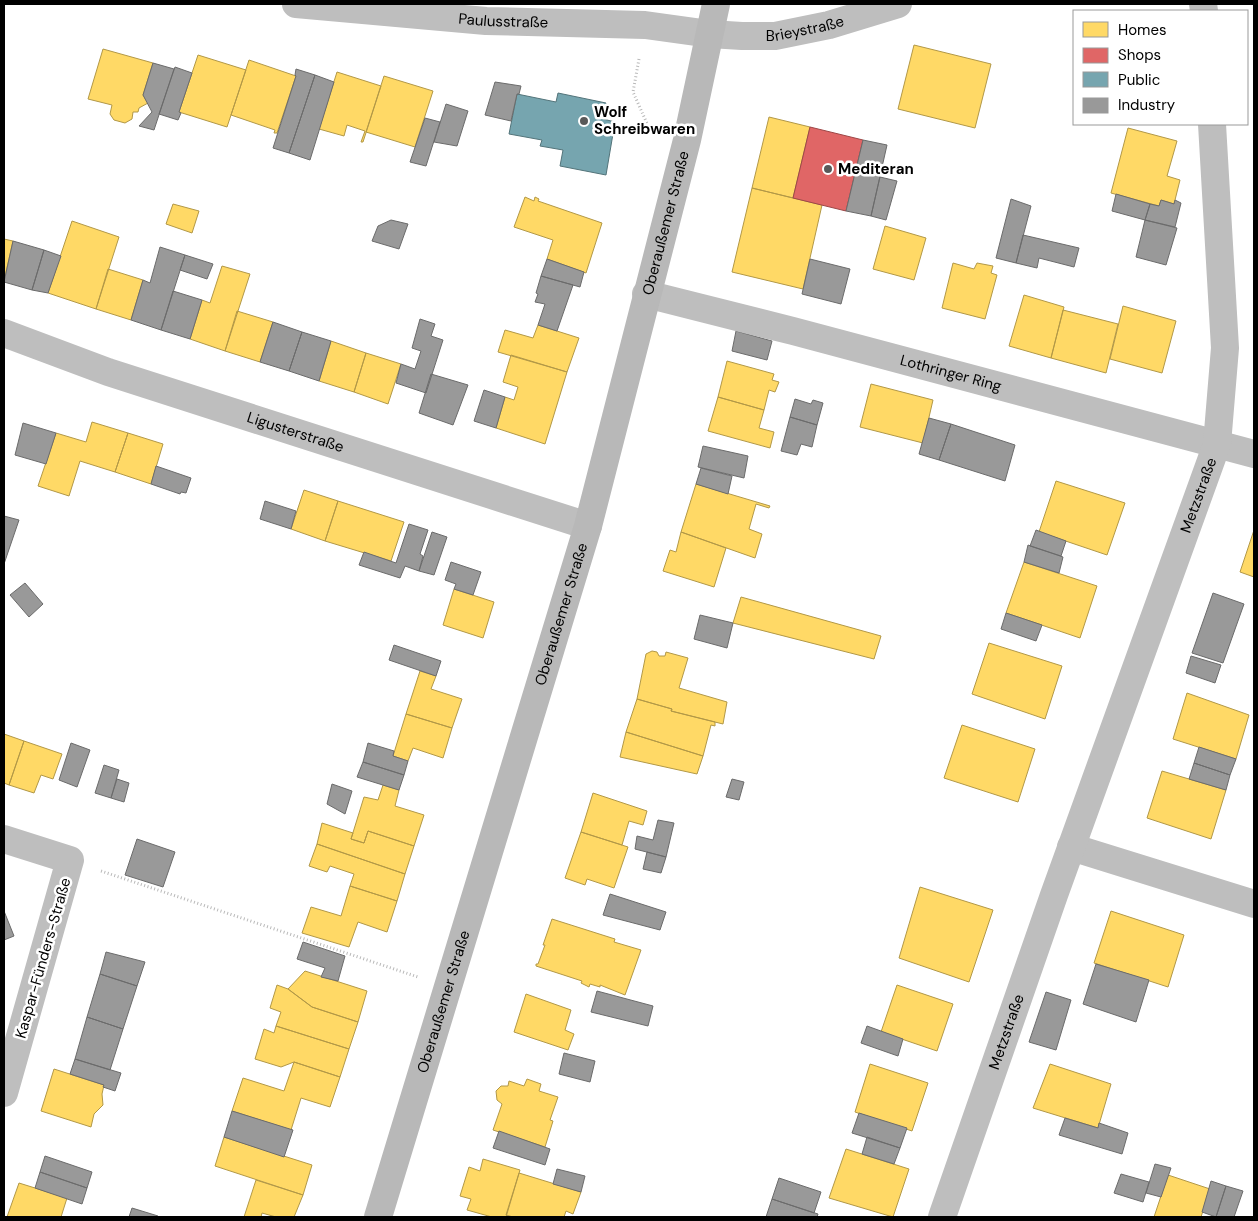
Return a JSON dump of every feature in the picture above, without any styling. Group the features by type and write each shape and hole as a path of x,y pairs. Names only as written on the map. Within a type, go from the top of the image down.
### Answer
{"main road":[{"name":"Oberaußemer Straße","path":"378,1217 588,526 686,140 716,4"}],"street":[{"name":"Paulusstraße","path":"296,4 486,21 645,25 710,34"},
{"name":"Brieystraße","path":"710,34 775,36 829,24 898,4"},
{"name":"Metzstraße","path":"942,1217 1071,847 1217,444 1225,348 1212,125"},
{"name":"Lothringer Ring","path":"646,294 793,331 1254,454"},
{"name":"Ligusterstraße","path":"4,333 108,372 588,526"},
{"name":"Kaspar-Fünders-Straße","path":"4,839 70,860 4,1093"},
{"path":"1071,847 1254,904"}],"path":[{"path":"645,25 633,92 648,128 686,140"},
{"path":"70,860 449,988"}],"building: Homes":[{"path":"914,45 991,64 975,128 898,109"},
{"path":"103,49 153,63 143,95 148,103 139,108 138,112 133,112 132,119 125,123 114,120 110,114 112,105 88,99"},
{"path":"198,55 246,70 227,127 179,112"},
{"path":"249,60 296,76 277,133 274,133 275,130 231,115"},
{"path":"337,72 381,86 363,142 361,142 365,131 347,125 344,136 319,129"},
{"path":"384,76 433,91 415,147 366,132"},
{"path":"769,117 810,127 793,198 752,188"},
{"path":"1128,128 1177,141 1167,176 1180,180 1174,204 1161,200 1159,206 1111,193"},
{"path":"752,188 822,205 803,289 732,272"},
{"path":"525,197 534,201 535,197 539,199 538,201 602,223 586,273 547,259 553,240 514,227"},
{"path":"173,204 199,211 192,233 166,224"},
{"path":"72,221 119,237 96,309 48,293"},
{"path":"885,226 926,238 914,280 873,269"},
{"path":"4,239 13,241 4,281"},
{"path":"953,263 974,269 977,263 993,266 991,273 997,275 985,319 942,308"},
{"path":"222,266 250,274 225,351 190,339 202,300 210,303"},
{"path":"108,269 143,280 131,320 96,309"},
{"path":"1024,295 1064,307 1051,358 1009,346"},
{"path":"1123,306 1176,321 1162,373 1110,359"},
{"path":"1063,310 1118,324 1106,373 1051,358"},
{"path":"237,311 273,322 260,362 225,351"},
{"path":"538,325 579,338 567,372 498,352 505,330 533,338"},
{"path":"331,341 366,353 354,392 319,381"},
{"path":"366,353 401,364 388,404 354,392"},
{"path":"511,355 567,372 545,444 496,428 505,397 514,400 518,387 503,382"},
{"path":"727,361 774,374 772,380 779,382 775,392 769,390 764,410 718,397"},
{"path":"871,384 933,400 923,443 860,427"},
{"path":"718,397 764,410 759,428 774,432 770,448 708,431"},
{"path":"92,422 128,433 115,472 80,461 69,496 38,486 56,433 86,442"},
{"path":"128,433 163,444 151,484 115,472"},
{"path":"1056,481 1125,503 1107,555 1039,532"},
{"path":"696,484 770,506 769,508 756,504 749,529 762,534 755,558 681,532"},
{"path":"304,490 338,501 325,541 291,529"},
{"path":"338,501 404,522 391,561 325,541"},
{"path":"1254,530 1254,577 1240,572"},
{"path":"681,532 726,548 714,587 663,571 670,550 676,552"},
{"path":"1024,562 1097,586 1080,638 1006,613"},
{"path":"454,589 494,602 483,638 443,625"},
{"path":"741,597 881,636 874,659 733,623"},
{"path":"989,643 1062,666 1045,719 972,694"},
{"path":"652,651 657,652 659,656 665,656 666,652 688,658 679,688 727,702 723,724 671,711 672,709 637,699 646,654"},
{"path":"420,671 436,676 431,689 462,699 452,728 406,714"},
{"path":"1187,693 1249,715 1236,759 1173,739"},
{"path":"637,699 672,709 671,711 715,722 715,726 711,725 703,756 626,732"},
{"path":"406,714 452,728 443,758 413,748 408,761 393,756"},
{"path":"962,725 1035,749 1018,802 944,778"},
{"path":"626,732 703,756 697,774 620,757"},
{"path":"4,734 24,741 9,785 4,783"},
{"path":"24,741 62,754 53,779 41,775 34,793 9,785"},
{"path":"1162,771 1226,790 1211,839 1147,818"},
{"path":"383,785 399,790 395,806 424,815 414,846 368,831 364,843 351,839 364,797 378,800"},
{"path":"593,793 647,811 643,825 629,821 622,845 581,832"},
{"path":"322,823 353,833 351,839 364,843 368,831 414,846 405,874 317,844"},
{"path":"581,832 628,847 614,888 587,879 585,885 565,878"},
{"path":"317,844 405,874 397,901 350,886 354,874 330,866 327,872 309,866"},
{"path":"350,886 397,901 387,932 358,922 349,947 302,933 311,907 341,916"},
{"path":"920,887 993,910 969,982 899,958"},
{"path":"1111,911 1184,935 1168,987 1094,963"},
{"path":"552,919 615,939 614,942 641,950 625,995 600,985 600,987 590,984 589,987 581,983 582,981 536,966 545,945 543,945"},
{"path":"305,971 367,991 358,1022 312,1007 288,989"},
{"path":"277,985 288,989 312,1007 358,1022 349,1049 276,1026 281,1012 270,1008"},
{"path":"897,985 953,1004 937,1051 881,1032"},
{"path":"526,994 571,1010 565,1030 574,1034 568,1050 514,1032"},
{"path":"276,1026 349,1049 340,1077 294,1062 281,1067 255,1059 264,1029 274,1033"},
{"path":"294,1062 340,1077 330,1107 301,1098 291,1130 232,1111 243,1078 284,1091"},
{"path":"870,1064 928,1083 912,1131 855,1112"},
{"path":"1050,1064 1111,1084 1098,1128 1033,1108"},
{"path":"54,1069 104,1085 102,1094 103,1105 94,1114 91,1127 41,1111"},
{"path":"527,1079 541,1084 539,1091 558,1097 550,1120 553,1121 545,1147 493,1130 502,1104 497,1100 496,1091 501,1086 508,1086 509,1081 524,1086"},
{"path":"224,1137 312,1165 303,1195 215,1166"},
{"path":"846,1149 909,1169 893,1217 829,1198"},
{"path":"483,1159 520,1170 506,1217 492,1217 467,1210 471,1199 460,1196 469,1167 480,1171"},
{"path":"519,1173 581,1192 573,1214 566,1211 564,1217 513,1217 506,1215"},
{"path":"1168,1175 1210,1189 1201,1217 1154,1217"},
{"path":"256,1180 303,1195 294,1217 276,1217 262,1213 261,1217 244,1217"},
{"path":"19,1183 67,1198 61,1217 7,1217"}],"building: Shops":[{"name":"Mediteran","path":"810,127 863,140 846,211 793,198"}],"building: Public":[{"path":"558,93 606,103 603,119 615,122 606,175 560,166 563,150 540,146 542,140 509,134 517,94 556,102"}],"building: Industry":[{"path":"153,63 174,69 154,130 139,126 152,112 143,95"},
{"path":"175,67 192,73 178,120 159,114"},
{"path":"296,69 315,75 289,153 273,148 296,76"},
{"path":"315,75 334,82 310,160 289,153"},
{"path":"495,82 521,86 519,94 517,94 511,121 485,115"},
{"path":"446,104 468,111 457,146 434,142"},
{"path":"425,118 440,122 426,166 410,162"},
{"path":"863,140 887,145 871,216 846,211"},
{"path":"880,177 897,181 886,220 871,216"},
{"path":"1116,194 1150,204 1145,220 1112,211"},
{"path":"1011,199 1031,206 1016,263 996,258"},
{"path":"1161,200 1174,204 1175,200 1181,203 1175,227 1145,220 1150,204 1159,206"},
{"path":"391,220 408,224 399,249 372,241 378,226"},
{"path":"1145,220 1177,228 1166,265 1136,257"},
{"path":"1023,235 1079,248 1074,267 1039,258 1037,268 1016,263"},
{"path":"13,241 44,250 32,290 4,282"},
{"path":"160,247 185,255 161,330 131,320 143,280 150,283"},
{"path":"44,250 61,256 48,293 32,290"},
{"path":"185,255 213,264 207,279 180,270"},
{"path":"547,259 584,272 580,287 541,276"},
{"path":"810,259 850,269 841,304 802,294"},
{"path":"541,276 573,285 557,331 538,325 545,304 535,302"},
{"path":"173,291 202,300 190,339 161,330"},
{"path":"420,319 435,324 431,336 443,340 426,393 396,383 401,364 415,369 421,351 412,348"},
{"path":"273,322 302,332 289,371 260,362"},
{"path":"736,331 772,341 767,360 732,351"},
{"path":"302,332 331,341 319,381 289,371"},
{"path":"431,374 468,385 453,425 419,413"},
{"path":"484,390 505,397 496,428 474,421"},
{"path":"795,399 811,404 813,400 823,403 817,425 790,417"},
{"path":"790,417 817,425 812,447 801,444 797,455 781,451"},
{"path":"929,418 951,424 939,460 919,454"},
{"path":"23,423 56,433 46,464 15,455"},
{"path":"951,424 1015,445 1005,481 939,460"},
{"path":"703,446 748,456 744,478 698,467"},
{"path":"156,466 191,478 186,493 181,492 180,494 151,484"},
{"path":"701,468 732,476 728,494 696,484"},
{"path":"265,501 296,511 291,529 260,519"},
{"path":"4,516 19,520 4,564"},
{"path":"409,524 428,530 420,554 423,556 419,571 405,566 400,578 359,565 364,552 396,563"},
{"path":"1036,530 1066,541 1061,556 1030,546"},
{"path":"432,532 447,537 434,575 419,571"},
{"path":"1028,545 1063,557 1059,573 1024,562"},
{"path":"451,562 481,572 473,595 454,589 456,584 445,580"},
{"path":"25,583 43,604 29,617 10,595"},
{"path":"1213,593 1244,604 1223,663 1192,653"},
{"path":"1006,613 1042,625 1036,641 1001,629"},
{"path":"700,615 733,623 727,648 694,639"},
{"path":"394,645 441,661 436,676 389,660"},
{"path":"1191,656 1221,665 1215,683 1186,673"},
{"path":"71,743 90,750 77,787 59,780"},
{"path":"368,743 394,751 393,756 408,761 404,775 363,762"},
{"path":"1199,747 1236,759 1230,775 1194,763"},
{"path":"363,762 404,775 399,790 357,777"},
{"path":"1194,763 1230,775 1226,790 1189,779"},
{"path":"104,765 119,770 111,798 95,793"},
{"path":"117,779 129,783 124,802 111,798"},
{"path":"732,779 744,782 739,800 726,797"},
{"path":"332,784 352,791 345,814 327,804"},
{"path":"658,820 674,823 666,857 635,849 637,836 653,840"},
{"path":"137,839 175,852 163,887 125,875"},
{"path":"647,852 666,857 661,873 643,869"},
{"path":"610,894 666,912 660,930 603,915"},
{"path":"4,911 14,936 4,940"},
{"path":"303,942 345,956 338,981 321,977 325,968 297,959"},
{"path":"106,952 145,962 137,986 100,974"},
{"path":"1096,964 1149,980 1136,1022 1083,1004"},
{"path":"100,974 137,986 123,1029 87,1017"},
{"path":"597,991 653,1006 648,1026 591,1012"},
{"path":"1046,992 1071,1000 1056,1050 1029,1042"},
{"path":"87,1017 123,1029 110,1070 75,1059"},
{"path":"867,1026 903,1039 898,1056 861,1043"},
{"path":"564,1053 595,1061 590,1082 559,1074"},
{"path":"75,1059 121,1073 115,1091 103,1087 104,1085 70,1074"},
{"path":"232,1111 293,1130 284,1157 224,1137"},
{"path":"859,1113 907,1128 900,1148 852,1133"},
{"path":"1065,1118 1098,1128 1099,1123 1128,1133 1122,1154 1059,1135"},
{"path":"499,1131 550,1149 545,1165 493,1148"},
{"path":"867,1137 900,1148 894,1164 862,1154"},
{"path":"45,1156 92,1172 87,1188 40,1172"},
{"path":"1155,1164 1171,1168 1161,1197 1146,1193"},
{"path":"557,1169 585,1176 581,1192 553,1184"},
{"path":"40,1172 87,1188 82,1204 35,1188"},
{"path":"1121,1174 1149,1182 1143,1202 1114,1193"},
{"path":"779,1178 821,1192 814,1213 772,1199"},
{"path":"1211,1181 1226,1186 1216,1217 1202,1212"},
{"path":"1226,1186 1243,1191 1234,1217 1216,1217"},
{"path":"772,1199 818,1214 817,1217 766,1217"},
{"path":"132,1208 158,1216 158,1217 129,1217"}],"place":[{"name":"Wolf Schreibwaren","path":"584,121"},
{"name":"Mediteran","path":"828,169"}]}
